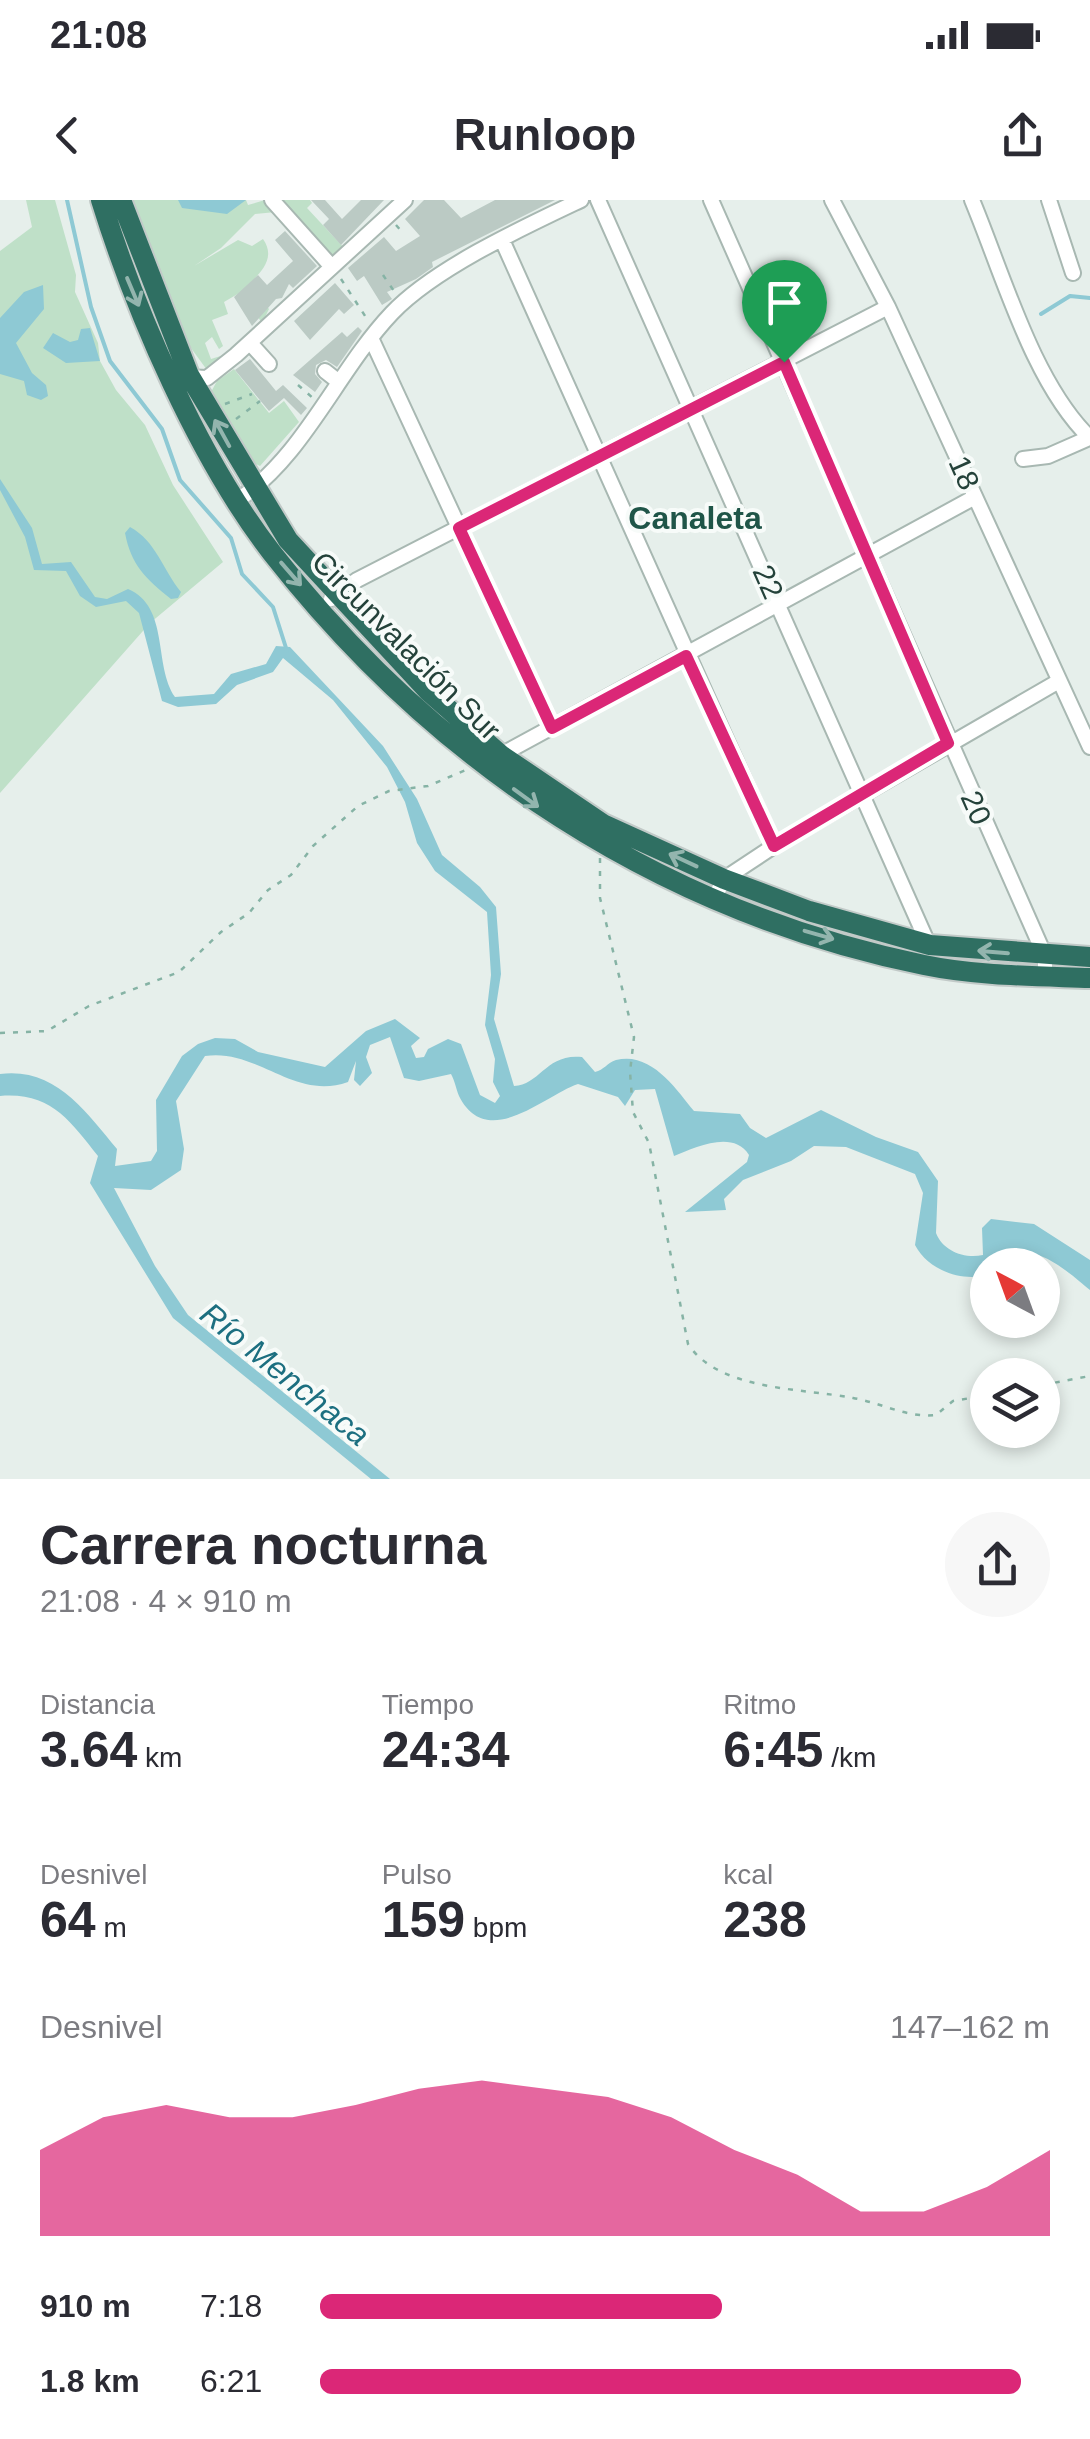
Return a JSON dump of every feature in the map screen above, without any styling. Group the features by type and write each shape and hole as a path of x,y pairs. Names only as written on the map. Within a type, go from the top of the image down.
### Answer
{"highway":[{"name":"Circunvalación Sur","path":"101,200 120,264 246,495 271,551 502,755 603,824 724,880 928,955"},
{"name":"Circunvalación Sur","path":"121,200 181,379"},
{"name":"Circunvalación Sur","path":"328,603 418,710 537,806 590,838 714,899 928,955 1045,966 1090,978"},
{"name":"Circunvalación Sur","path":"1045,966 1090,957"}],"street":[{"path":"272,200 332,268"},
{"path":"181,379 207,378 405,200"},
{"path":"246,495 274,471 371,338 402,304 442,273 581,200"},
{"name":"22","path":"598,200 862,794 928,955"},
{"name":"20","path":"711,200 1045,966"},
{"name":"18","path":"832,200 888,307 1090,747"},
{"path":"972,200 1044,372 1066,413 1090,438 1048,456 1023,460"},
{"path":"1049,200 1073,273"},
{"path":"503,242 774,846"},
{"path":"328,603 459,528 691,412 888,307"},
{"path":"371,338 552,728"},
{"path":"250,343 269,364"},
{"path":"324,370 339,382"},
{"path":"482,764 974,497"},
{"path":"714,899 724,880 774,846 1058,681"}],"path":[{"path":"332,268 371,326 371,338"},
{"path":"384,274 402,304"},
{"path":"298,385 323,406"},
{"path":"216,408 252,394"},
{"path":"226,426 260,401"},
{"path":"0,1033 47,1031 88,1006 141,990 179,972 221,932 249,913 268,890 291,875 314,846 358,806 386,792 428,786 482,764"},
{"path":"600,856 600,898 634,1037 632,1112 649,1143 675,1258 688,1344 697,1358 730,1375 767,1386 853,1398 907,1414 936,1415 953,1401 970,1398"},
{"path":"1060,1382 1090,1376"}],"green space":[{"path":"26,200 55,200 76,275 75,292 98,343 100,361 116,390 145,425 173,485 223,562 150,623 0,793 0,251 32,227"},
{"path":"131,200 246,200 248,205 265,200 276,212 255,214 221,248 194,266 238,240 252,246 263,239 267,246 266,264 248,285 269,309 262,323 241,292 224,302 228,314 212,320 223,346 219,349 212,337 205,343 211,359 227,354 207,370 180,333"},
{"path":"277,200 310,200 307,208 345,249 333,260"},
{"path":"234,369 269,413 284,401 299,422 260,466 254,463 211,392 217,381"}],"water":[{"path":"178,200 246,200 227,214 182,208"},
{"path":"43,285 44,309 16,343 32,373 46,385 48,396 41,400 27,395 24,381 0,374 0,318 24,292"},
{"path":"90,328 100,361 66,363 43,348 53,333 70,342 78,340 81,329"},
{"path":"0,479 32,528 42,564 71,562 95,597 107,599 128,589 141,597 156,623 164,669 175,697 214,694 231,674 266,664 276,646 290,647 383,746 417,799 442,855 480,887 496,907 501,974 494,1019 514,1086 570,1057 582,1057 595,1072 616,1060 629,1059 661,1074 694,1111 740,1114 750,1128 766,1138 821,1110 918,1152 938,1181 936,1233 949,1249 970,1256 970,1277 937,1267 915,1245 923,1193 915,1174 846,1147 814,1146 791,1161 743,1180 724,1199 726,1210 685,1212 747,1162 749,1155 742,1147 724,1142 702,1145 674,1156 655,1089 635,1090 625,1106 618,1097 578,1084 517,1115 485,1119 471,1112 459,1096 451,1074 419,1081 404,1078 390,1037 370,1045 366,1057 372,1073 360,1086 354,1080 356,1061 348,1082 328,1086 293,1080 242,1059 205,1056 176,1101 184,1149 181,1170 151,1190 114,1188 155,1266 188,1315 390,1479 371,1479 173,1318 90,1183 98,1156 68,1120 46,1104 18,1096 0,1096 0,1074 38,1078 68,1095 117,1149 115,1166 151,1161 157,1151 156,1100 182,1056 215,1038 235,1039 258,1052 325,1067 366,1031 395,1019 420,1038 411,1046 416,1058 424,1057 428,1049 448,1039 461,1044 480,1095 495,1103 500,1096 493,1082 495,1059 485,1025 491,975 487,912 435,871 417,843 405,802 387,767 333,700 283,658 273,672 237,685 216,704 178,707 162,701 139,613 126,601 96,607 80,596 66,571 34,570 25,537 0,490"},
{"path":"130,527 153,548 181,592 178,598 171,599 141,571 125,533"},
{"path":"991,1219 1034,1224 1090,1260 1090,1290 1061,1267 1060,1248 983,1248 982,1228"}],"building":[{"path":"311,200 325,200 342,219 361,200 384,200 341,245 323,225 329,219"},
{"path":"424,200 444,200 461,218 495,200 555,200 432,262 433,267 416,279 387,292 392,299 382,305 364,276 357,281 348,268 384,237 396,251 420,236 405,219"},
{"path":"285,231 317,266 293,288 289,284 282,298 276,299 252,326 234,297 258,275 267,285 293,261 275,240"},
{"path":"335,283 354,305 344,314 339,309 310,340 294,321"},
{"path":"358,327 362,331 337,367 326,360 316,365 315,374 322,382 315,392 293,375 342,332 347,337"},
{"path":"250,359 276,391 283,385 307,408 301,415 284,398 269,411 235,370"}],"waterway":[{"path":"67,200 91,307 110,361 162,429 180,480 231,538 242,574 273,607 287,651"},
{"path":"1041,314 1070,296 1090,298"}],"district":[{"name":"Canaleta","path":"695,518"}],"route":[{"path":"784,362 948,743 774,846 686,656 552,728 459,528 784,362"}],"water label":[{"name":"Río Menchaca","path":"285,1374"}]}
